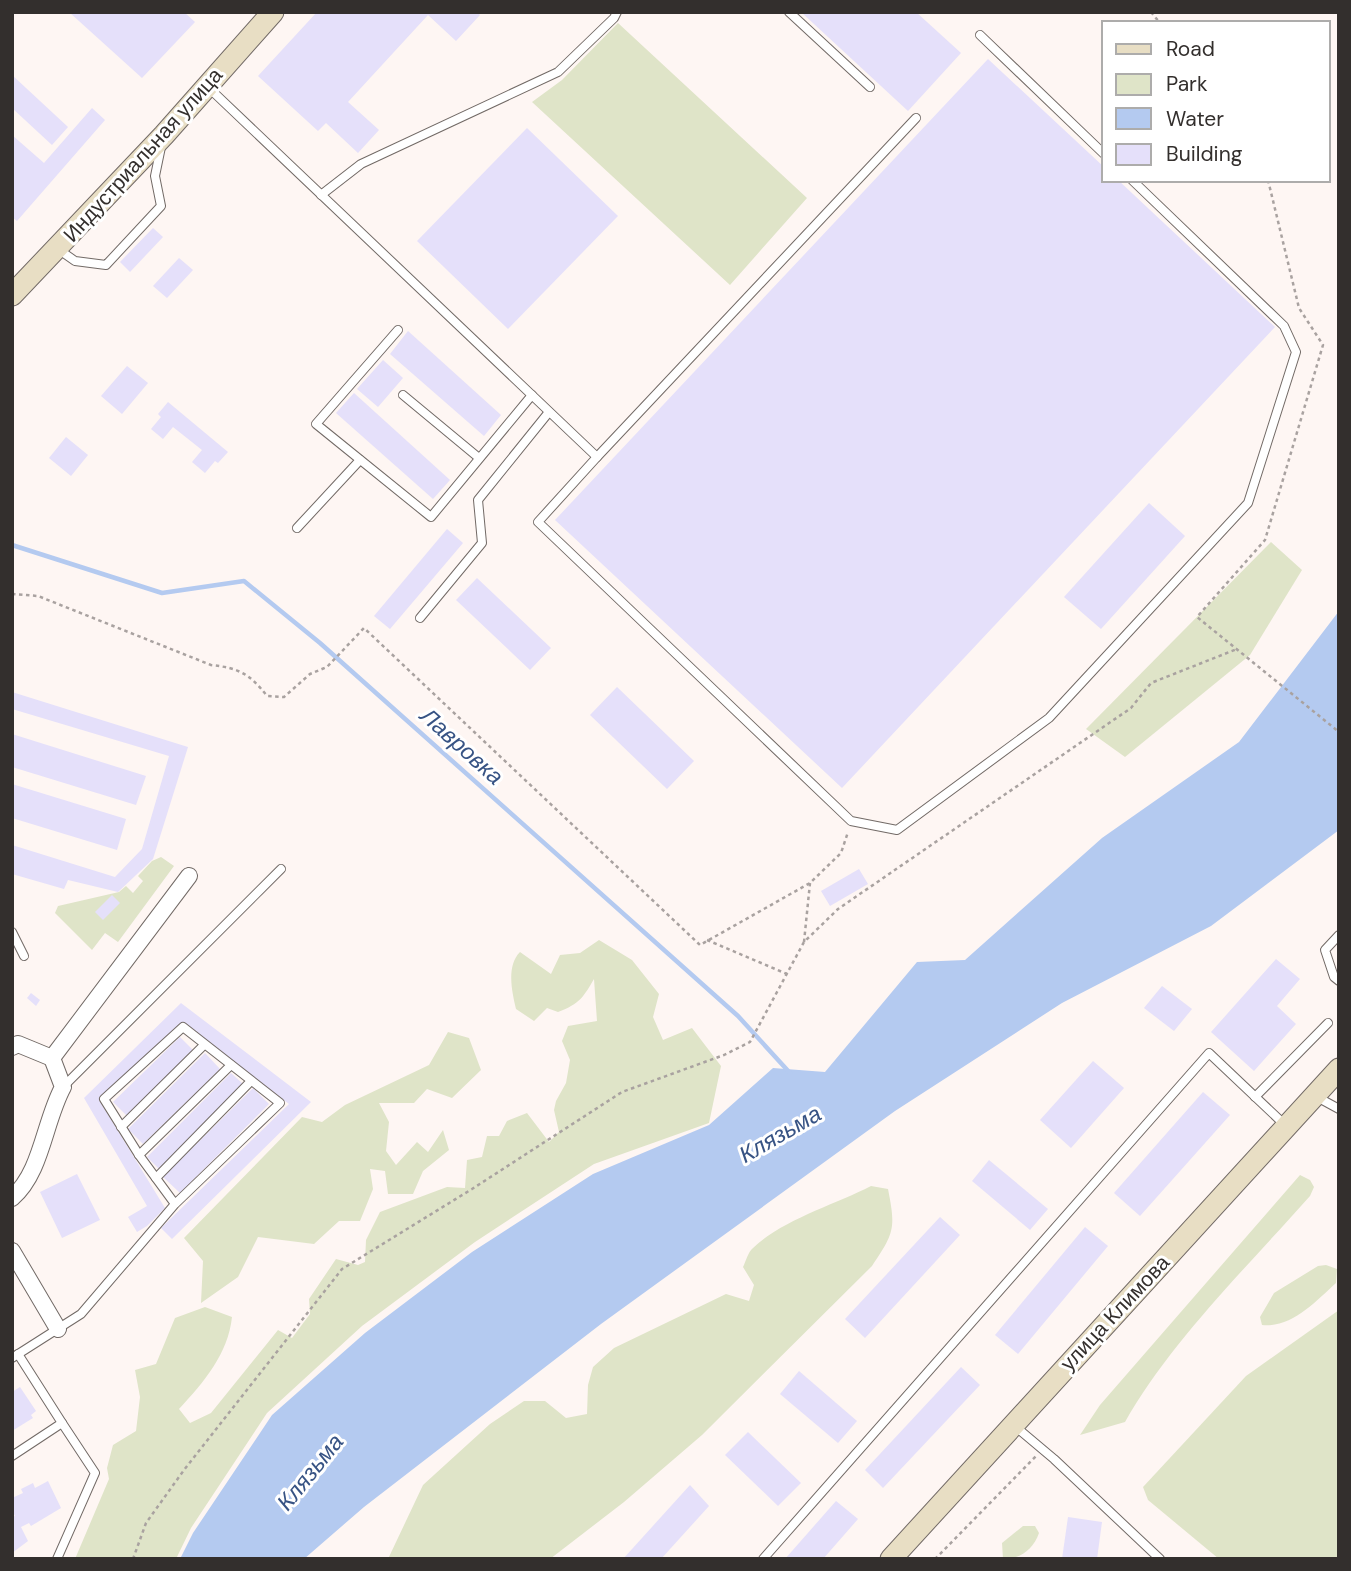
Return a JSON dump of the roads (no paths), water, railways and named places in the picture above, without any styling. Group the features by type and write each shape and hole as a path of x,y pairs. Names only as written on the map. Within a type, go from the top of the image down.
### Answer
{"main road":[{"name":"Индустриальная улица","path":"12,295 164,135 273,12"},
{"name":"улица Климова","path":"891,1559 1339,1069"}],"street":[{"path":"52,1058 189,876"},
{"path":"12,1046 18,1044 52,1058 63,1087 53,1106 34,1167 23,1189 12,1198"},
{"path":"12,1251 58,1329"}],"lane":[{"path":"321,195 361,164 558,72 614,19 617,12"},
{"path":"789,12 870,87"},
{"path":"981,35 1102,152"},
{"path":"206,86 597,457"},
{"path":"916,118 538,522 851,821 897,830 1049,718 1248,503 1296,352 1284,326 1134,182"},
{"path":"58,249 75,261 106,265 161,206 155,176 164,135"},
{"path":"398,330 316,424 431,517 532,395"},
{"path":"403,395 479,458"},
{"path":"420,618 482,542 478,500 550,412"},
{"path":"298,528 360,460"},
{"path":"63,1087 281,869"},
{"path":"12,932 24,956"},
{"path":"1339,935 1325,950 1334,977 1339,981"},
{"path":"1255,1097 1328,1024"},
{"path":"57,1559 96,1473 15,1356 81,1314 175,1204 280,1103 183,1027 104,1099 139,1156 175,1204"},
{"path":"121,1127 204,1045"},
{"path":"763,1559 1209,1053 1286,1127"},
{"path":"139,1156 231,1065"},
{"path":"156,1178 251,1081"},
{"path":"1314,1096 1339,1110"},
{"path":"12,1457 62,1423"},
{"path":"1013,1425 1160,1559"}],"water":[{"name":"Клязьма","path":"1339,611 1339,830 1211,926 1062,1003 895,1111 601,1324 364,1507 304,1559 180,1559 193,1533 272,1415 365,1333 472,1252 593,1174 709,1125 773,1068 825,1072 917,962 965,960 1102,838 1239,742"}],"waterway":[{"name":"Лавровка","path":"12,545 162,593 244,581 320,643 738,1016 790,1073"}]}
